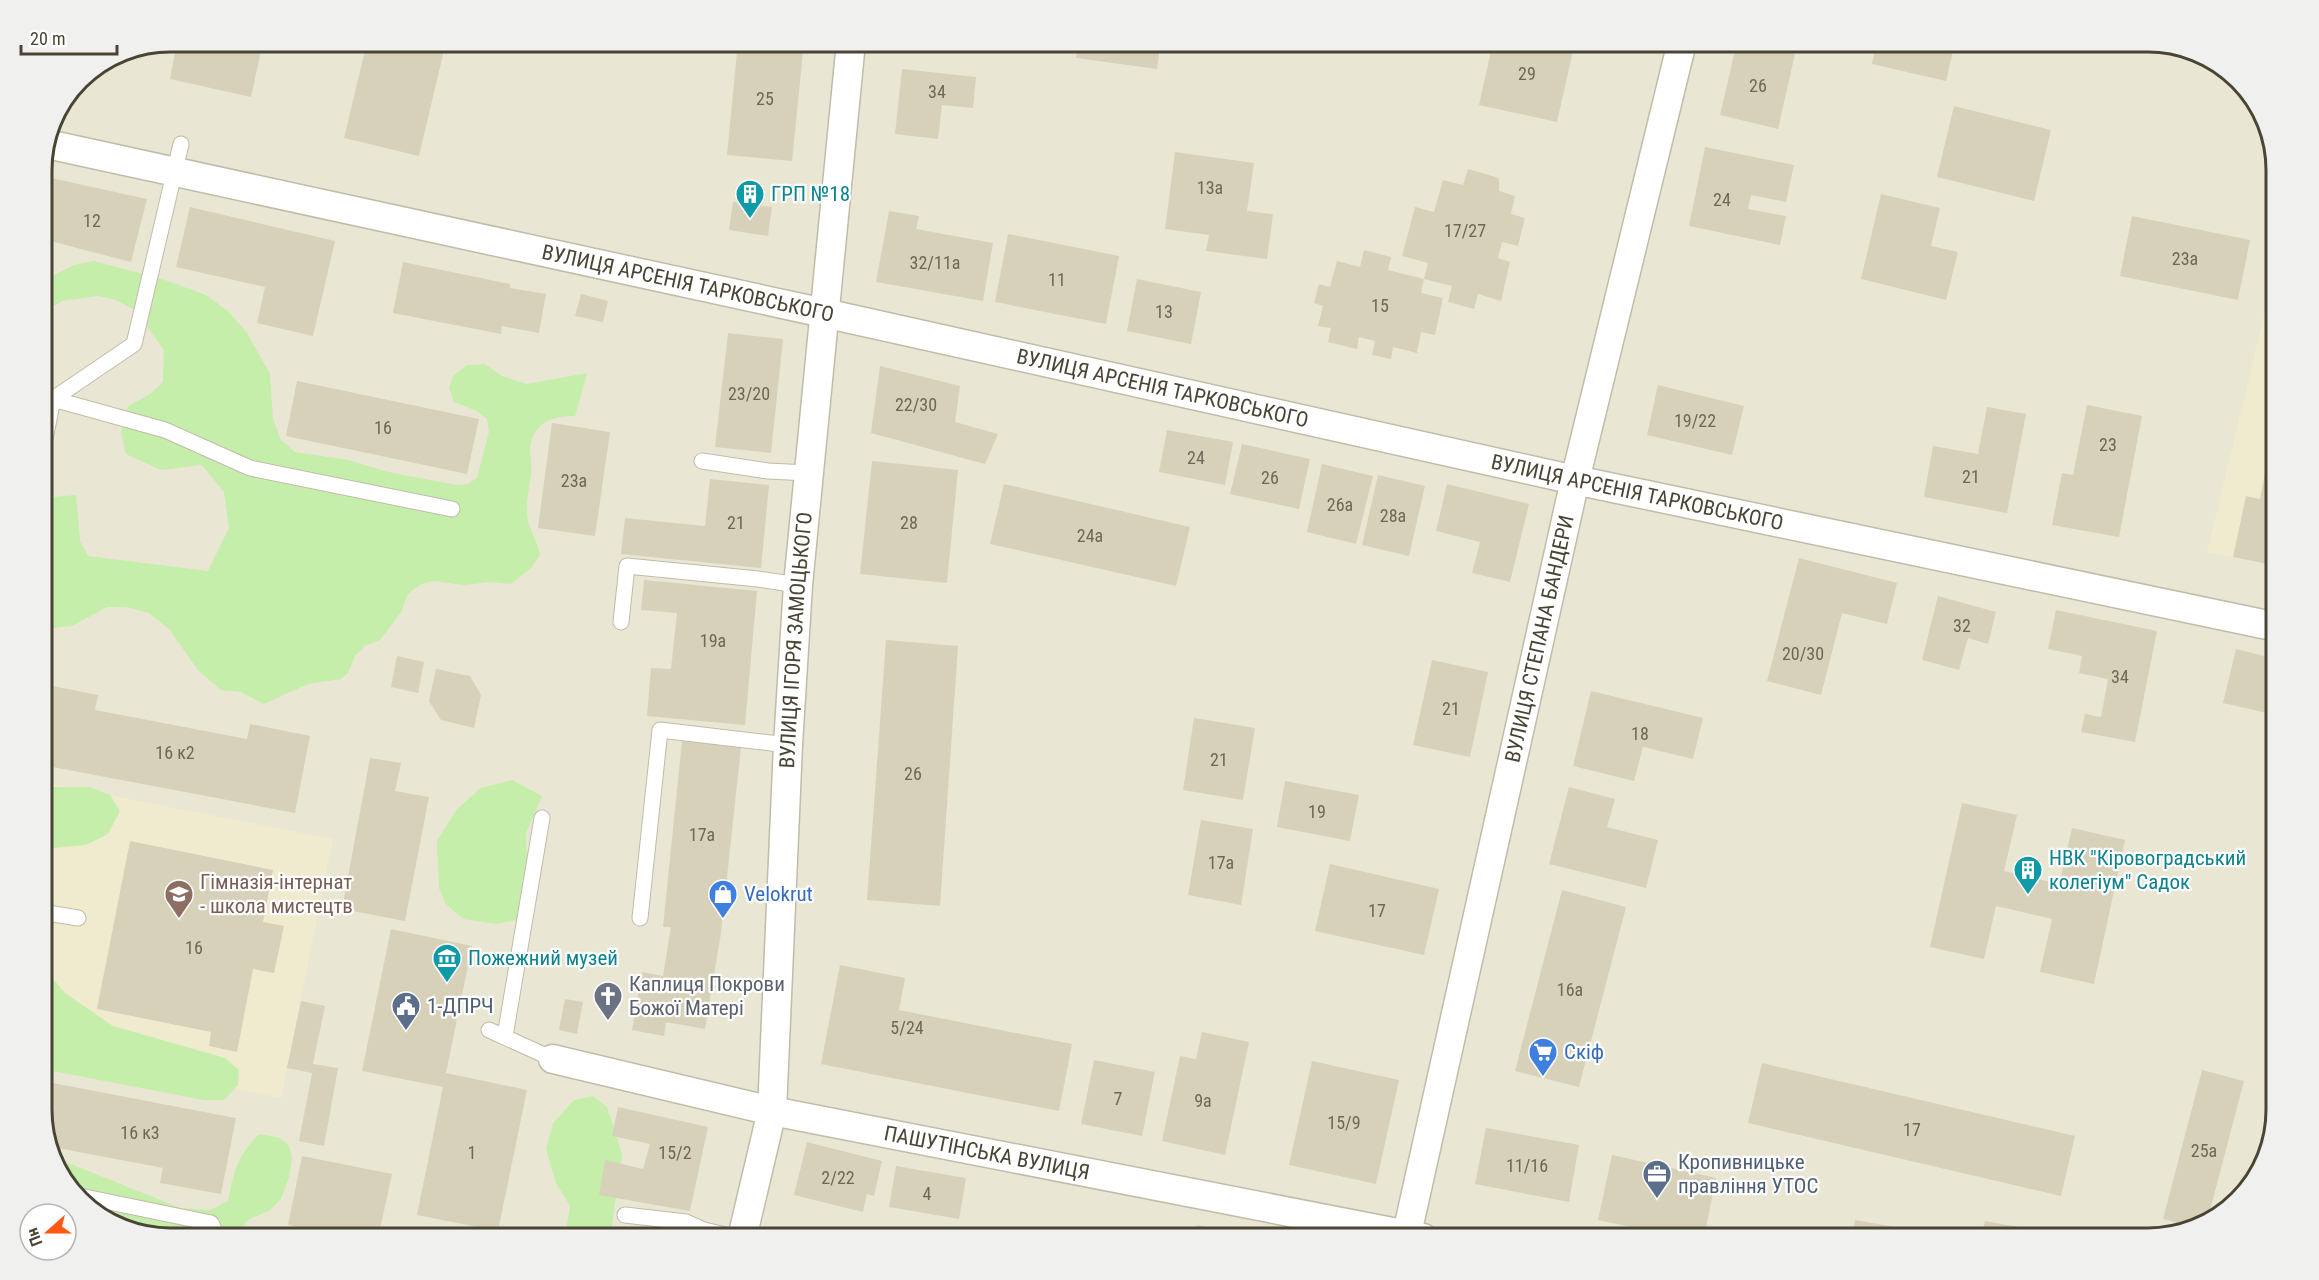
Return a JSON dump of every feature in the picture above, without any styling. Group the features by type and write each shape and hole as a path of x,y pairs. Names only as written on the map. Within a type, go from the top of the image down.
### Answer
{"street":[{"name":"ВУЛИЦЯ ІГОРЯ ЗАМОЦЬКОГО","path":"743,1228 772,1111 788,745 798,585 850,52"},
{"name":"ВУЛИЦЯ СТЕПАНА БАНДЕРИ","path":"1414,1228 1575,480 1680,52"},
{"name":"ВУЛИЦЯ АРСЕНІЯ ТАРКОВСЬКОГО","path":"55,146 1575,480 2266,625"},
{"name":"ПАШУТІНСЬКА ВУЛИЦЯ","path":"553,1059 772,1111 1366,1228"}],"lane":[{"path":"53,394 134,344 180,144"},
{"path":"53,400 165,430 250,468 452,509"},
{"path":"702,461 768,471 808,473"},
{"path":"621,622 627,567 798,585"},
{"path":"640,918 660,730 788,745"},
{"path":"506,1036 542,818"},
{"path":"53,914 78,918"},
{"path":"489,1030 553,1059"},
{"path":"94,1199 211,1223 213,1228"},
{"path":"625,1215 686,1222 700,1228"}],"shaded area":[{"path":"170,52 2149,52 2194,61 2214,72 2247,105 2260,132 2266,162 2266,1110 2264,1133 2254,1162 2237,1187 2208,1212 2194,1219 2149,1228 170,1228 125,1219 105,1208 72,1175 59,1148 53,1118 53,162 59,132 77,98 111,68 132,59"},
{"path":"2266,308 2266,564 2207,552"},
{"name":"Гімназія-інтернат - школа мистецтв","path":"53,784 333,839 281,1098 53,1053"}],"green space":[{"path":"94,261 162,279 206,295 229,312 247,333 270,374 273,419 281,440 295,452 348,460 388,472 457,485 468,484 477,478 489,432 487,419 477,411 454,402 449,388 453,376 467,365 485,364 502,376 527,384 587,373 575,416 554,418 548,421 538,429 531,442 527,513 540,555 532,567 511,584 491,582 464,585 434,581 421,584 408,594 401,612 380,640 365,646 355,656 348,673 341,679 308,684 264,704 241,692 221,690 198,670 169,629 149,613 127,607 107,607 72,626 53,628 53,497 76,495 80,541 88,556 208,571 229,528 224,492 202,465 161,470 126,454 121,433 128,406 149,395 163,382 164,350 135,310 116,300 98,296 62,301 53,306 53,275 74,265"},
{"path":"512,780 542,796 526,833 528,908 517,920 496,924 463,919 446,904 439,888 437,841 457,809 481,788"},
{"path":"53,787 89,787 110,795 120,811 108,834 86,845 53,848"},
{"path":"53,979 65,993 113,1026 225,1058 239,1070 238,1085 224,1100 204,1100 53,1071"},
{"path":"593,1096 607,1107 622,1154 611,1228 566,1228 570,1206 556,1183 546,1149 553,1123 574,1100"},
{"path":"259,1134 280,1138 289,1146 292,1157 289,1177 281,1199 269,1211 249,1219 242,1228 170,1228 125,1219 93,1198 72,1175 65,1162 180,1208 210,1210 228,1201 238,1164 245,1150"}],"building":[{"path":"175,52 261,52 251,97 170,79"},
{"path":"365,52 444,52 419,156 344,138"},
{"path":"737,52 803,52 792,161 727,155"},
{"path":"1077,52 1160,52 1157,69 1076,58"},
{"path":"1491,52 1573,52 1557,122 1479,105"},
{"path":"1735,52 1795,54 1778,129 1720,115"},
{"path":"1875,52 1953,52 1946,81 1872,64"},
{"path":"902,69 976,77 973,108 942,105 938,139 895,134"},
{"path":"1954,106 2051,130 2034,201 1937,177"},
{"path":"1705,147 1794,165 1786,202 1751,195 1748,209 1786,216 1780,245 1689,226"},
{"path":"1175,152 1254,163 1247,211 1273,214 1267,259 1206,251 1209,235 1165,229"},
{"path":"1468,169 1499,178 1499,191 1515,196 1511,214 1525,218 1518,246 1502,242 1498,258 1510,262 1501,301 1478,294 1474,309 1448,302 1452,286 1424,279 1428,263 1402,256 1415,207 1434,212 1443,180 1463,185"},
{"path":"53,178 147,199 131,262 53,242"},
{"path":"1881,194 1940,208 1931,246 1958,252 1946,300 1861,279"},
{"name":"ГРП №18","path":"733,202 772,207 768,236 729,230"},
{"path":"190,207 335,241 313,336 257,323 265,287 176,267"},
{"path":"889,211 919,216 916,229 993,243 983,301 876,282"},
{"path":"2132,216 2250,240 2238,300 2120,276"},
{"path":"1008,234 1119,256 1106,324 995,302"},
{"path":"1364,250 1391,257 1388,270 1424,279 1421,293 1443,298 1435,335 1421,332 1417,353 1393,347 1391,359 1372,355 1375,341 1359,337 1357,349 1328,342 1331,328 1318,326 1323,306 1314,303 1319,284 1330,287 1337,261 1360,267"},
{"path":"403,262 510,284 510,288 546,294 539,333 502,326 501,334 393,313"},
{"path":"1137,279 1201,292 1191,344 1127,331"},
{"path":"581,294 608,301 603,322 575,316"},
{"path":"728,333 783,339 771,453 715,447"},
{"path":"880,366 960,386 955,422 998,434 985,464 871,433"},
{"path":"297,381 479,419 467,474 286,436"},
{"path":"1658,385 1744,406 1732,455 1647,435"},
{"path":"2087,405 2142,416 2119,537 2052,525 2062,473 2073,475"},
{"path":"1987,407 2026,414 2007,513 1924,497 1933,446 1978,454"},
{"path":"552,423 610,432 595,536 538,528"},
{"path":"1167,430 1233,442 1225,485 1159,472"},
{"path":"1242,444 1310,459 1299,509 1230,494"},
{"path":"872,461 958,470 947,583 860,574"},
{"path":"1322,464 1373,476 1356,544 1307,532"},
{"path":"2266,469 2266,564 2233,557 2246,496 2260,499"},
{"path":"1378,475 1425,486 1409,556 1362,545"},
{"path":"710,479 769,485 761,568 621,554 625,518 705,526"},
{"path":"1004,484 1190,527 1176,586 990,544"},
{"path":"1447,484 1529,504 1510,582 1472,573 1480,542 1436,531"},
{"path":"1799,558 1897,583 1887,624 1842,613 1821,695 1767,681"},
{"path":"644,580 757,591 745,725 647,716 651,668 671,669 677,613 641,610"},
{"path":"1938,596 1996,612 1988,644 1968,638 1959,670 1922,660"},
{"path":"2056,610 2157,631 2135,742 2081,732 2085,714 2101,717 2108,679 2079,673 2082,656 2048,649"},
{"path":"886,640 958,646 940,906 867,900"},
{"path":"2236,649 2266,656 2266,713 2223,703"},
{"path":"397,656 424,662 418,693 391,687"},
{"path":"1432,660 1488,672 1470,757 1413,745"},
{"path":"436,669 470,676 481,695 474,728 441,720 429,701"},
{"path":"53,686 98,695 95,710 247,739 250,724 310,736 295,813 53,767"},
{"path":"1591,691 1703,718 1693,759 1643,747 1634,781 1573,766"},
{"path":"1194,718 1255,728 1243,800 1183,790"},
{"path":"682,741 741,747 721,933 705,1029 666,1022 664,1036 632,1030 642,972 663,976 671,927 663,927"},
{"path":"370,758 401,763 395,791 429,797 405,921 342,909"},
{"path":"1285,781 1359,795 1350,841 1277,827"},
{"path":"1569,787 1615,799 1607,827 1658,840 1646,888 1549,864"},
{"name":"НВК \"Кіровоградський колегіум\" Садок","path":"1962,803 2017,815 2004,871 2059,884 2072,828 2125,840 2094,984 2040,972 2052,919 1996,906 1984,959 1930,947"},
{"path":"1201,820 1253,829 1241,905 1188,895"},
{"path":"130,841 273,870 263,922 284,926 274,973 253,969 237,1052 209,1046 211,1032 97,1009"},
{"path":"1330,864 1439,889 1424,955 1315,931"},
{"path":"1562,890 1626,907 1579,1087 1515,1071"},
{"path":"391,929 472,946 446,1073 527,1090 499,1228 483,1228 417,1215 443,1087 362,1071"},
{"path":"840,965 905,978 899,1010 1072,1044 1059,1111 821,1064"},
{"path":"565,999 583,1002 577,1034 559,1030"},
{"path":"301,1001 325,1006 313,1064 338,1068 324,1146 299,1141 312,1073 287,1068"},
{"path":"1202,1032 1249,1042 1225,1155 1162,1141 1180,1056 1196,1059"},
{"path":"1094,1060 1155,1072 1142,1136 1081,1124"},
{"path":"1312,1061 1399,1080 1376,1184 1289,1165"},
{"path":"1762,1063 2075,1136 2061,1196 1748,1123"},
{"path":"2202,1070 2244,1081 2210,1211 2194,1219 2178,1223 2163,1219"},
{"path":"53,1083 236,1118 221,1194 160,1183 163,1168 59,1148 53,1118"},
{"path":"618,1107 708,1127 690,1211 599,1195 605,1160 643,1169 650,1144 612,1136"},
{"path":"1486,1128 1579,1145 1569,1202 1475,1184"},
{"path":"807,1142 882,1161 874,1196 867,1194 863,1212 794,1195"},
{"name":"Кропивницьке правління УТОС","path":"1612,1155 1716,1178 1706,1228 1636,1228 1598,1220"},
{"path":"302,1156 392,1174 380,1228 303,1228 288,1225"},
{"path":"896,1166 966,1178 959,1219 889,1207"},
{"path":"1855,1220 1900,1228 1854,1228"},
{"path":"1985,1221 2019,1227 2019,1228 1983,1228"}],"place":[{"name":"ГРП №18","path":"750,220"},
{"name":"НВК \"Кіровоградський колегіум\" Садок","path":"2028,896"},
{"name":"Гімназія-інтернат - школа мистецтв","path":"179,920"},
{"name":"Velokrut","path":"723,920"},
{"name":"Пожежний музей","path":"447,984"},
{"name":"Каплиця Покрови Божої Матері","path":"608,1022"},
{"name":"1-ДПРЧ","path":"406,1032"},
{"name":"Скіф","path":"1543,1078"},
{"name":"Кропивницьке правління УТОС","path":"1657,1200"}]}
